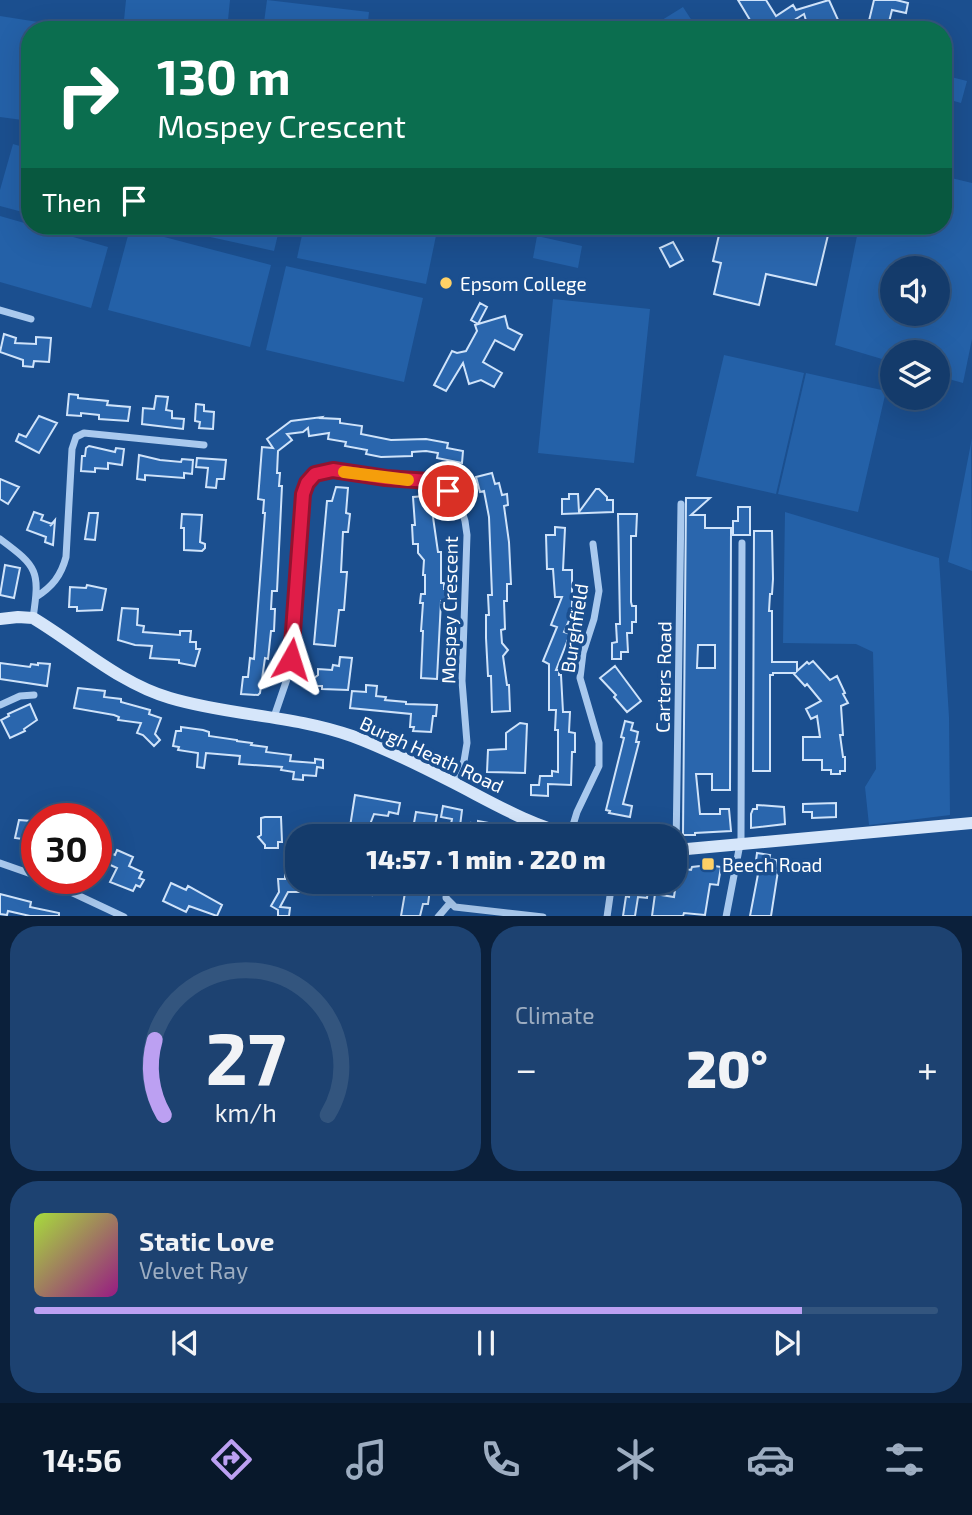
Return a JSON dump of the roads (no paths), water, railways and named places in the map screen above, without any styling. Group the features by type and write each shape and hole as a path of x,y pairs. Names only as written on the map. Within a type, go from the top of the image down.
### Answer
{"main road":[{"path":"0,619 33,618"},
{"name":"Burgh Heath Road","path":"33,618 115,673 143,688 208,708 274,717 352,736 538,824"},
{"path":"687,849 972,823"}],"street":[{"path":"0,310 31,319"},
{"path":"36,597 56,580 66,557 72,449 76,438 84,433 94,433 204,445"},
{"name":"Mospey Crescent","path":"274,717 291,659 303,494 307,483 315,474 333,470 429,481 448,491 460,505 466,521 462,681 467,743 464,761 454,783"},
{"name":"Carters Road","path":"676,824 681,504"},
{"path":"0,539 32,565 36,597 33,618"},
{"path":"726,916 741,839 742,543"},
{"name":"Burghfield","path":"574,824 577,812 599,766 599,743 580,678 583,653 594,619 599,591 593,544"},
{"path":"0,705 20,696 34,695"},
{"path":"0,863 21,871"},
{"path":"76,894 124,916"},
{"path":"446,894 450,903 461,909 543,916"},
{"path":"607,916 610,894"},
{"path":"438,916 450,903"}],"place":[{"name":"Epsom College","path":"446,283"},
{"name":"Beech Road","path":"708,864"}]}
